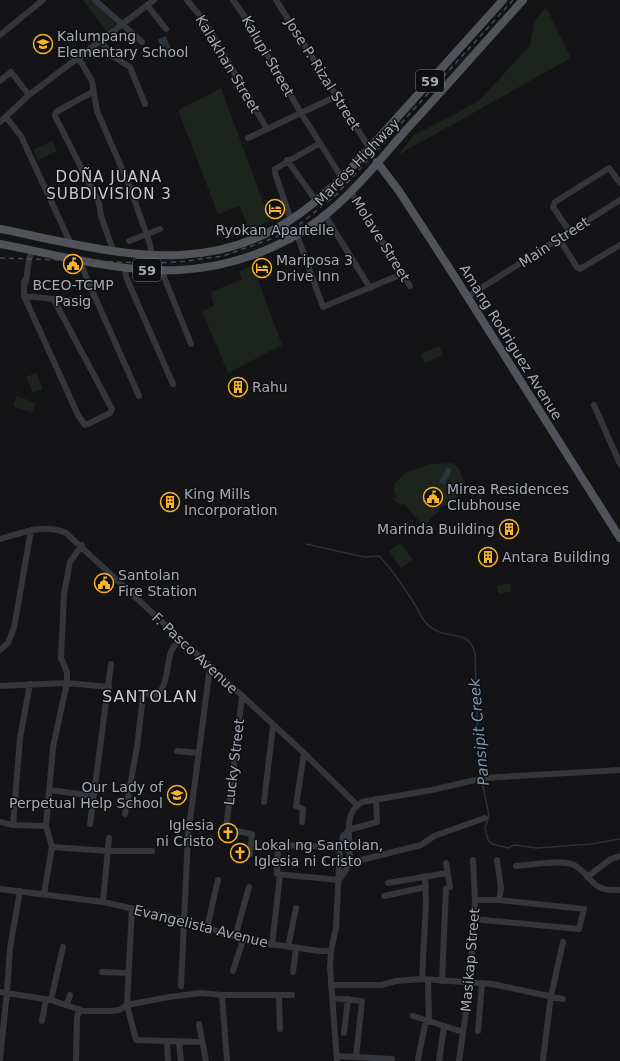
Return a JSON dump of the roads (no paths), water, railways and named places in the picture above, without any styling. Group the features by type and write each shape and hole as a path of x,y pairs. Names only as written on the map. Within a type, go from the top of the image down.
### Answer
{"main road":[{"name":"Marcos Highway","path":"0,229 113,250 152,255 180,255 223,249 284,224 317,202 342,178 370,149 503,0"},
{"name":"Marcos Highway","path":"0,244 125,268 164,270 192,269 225,264 257,254 293,237 325,216 351,192 523,0"},
{"path":"460,47 472,57"},
{"name":"Amang Rodriguez Avenue","path":"377,162 388,176 468,298 620,538"},
{"path":"369,172 388,176"},
{"path":"284,224 293,237"},
{"path":"32,235 34,243 33,250"},
{"path":"33,250 41,237"}],"street":[{"path":"0,36 43,0"},
{"path":"96,0 142,42"},
{"path":"0,122 29,95 154,0"},
{"name":"Kalakhan Street","path":"187,0 205,22 267,129"},
{"name":"Kalupi Street","path":"233,0 249,23 301,113"},
{"name":"Jose P. Rizal Street","path":"276,0 370,149"},
{"path":"147,5 166,29"},
{"path":"100,40 112,56 130,66 145,104"},
{"path":"78,57 90,75 97,111 129,185 147,235 152,255"},
{"path":"0,80 11,72 29,95"},
{"path":"94,91 56,112 56,116 99,203 101,216 113,250"},
{"path":"248,138 337,96"},
{"path":"301,113 342,178"},
{"path":"6,117 21,136 70,242"},
{"path":"291,220 275,173 276,169 287,160 320,143"},
{"path":"287,160 317,202"},
{"path":"570,232 553,207 555,202 608,169 611,169 620,184"},
{"name":"Molave Street","path":"351,192 410,286"},
{"name":"Main Street","path":"468,298 487,288 488,285 620,200"},
{"path":"325,216 370,288"},
{"path":"129,241 160,230"},
{"path":"293,237 323,307 402,274"},
{"path":"559,239 577,267 580,269 620,245"},
{"path":"33,250 24,282 24,296 78,415 84,425 110,413 112,409 54,300"},
{"path":"80,260 86,277 139,396"},
{"path":"125,268 126,277 173,384"},
{"path":"164,270 164,277 191,344"},
{"path":"24,296 73,301"},
{"path":"594,404 620,464"},
{"name":"F. Pasco Avenue","path":"0,540 31,530 49,527 66,533 82,546 273,726 304,753 357,805"},
{"path":"0,650 8,643 14,628 31,530"},
{"path":"44,894 52,847 46,826 53,747 67,672 61,658 64,594 70,562 82,546"},
{"path":"125,814 137,747 143,696 145,693 156,694 162,690 170,654 180,639"},
{"path":"90,824 111,664"},
{"path":"181,986 188,835 210,667"},
{"path":"0,686 66,683 109,687"},
{"path":"13,825 20,738 30,684"},
{"name":"Lucky Street","path":"242,697 226,829 252,834 250,854"},
{"path":"264,802 273,726"},
{"path":"177,751 199,753"},
{"path":"302,822 303,810 296,806 304,753"},
{"path":"392,1059 356,1057 337,1059 331,985 331,951 336,928 336,893 339,880 340,847 347,833 353,812 357,805 362,802 376,799 432,790 481,779 620,770"},
{"path":"50,790 93,796"},
{"path":"347,833 377,822 376,799"},
{"path":"127,803 149,804"},
{"path":"349,863 422,845 434,836 485,818"},
{"path":"0,822 13,825 46,826"},
{"path":"339,880 349,863 347,833"},
{"path":"103,902 109,838"},
{"path":"272,945 280,875 277,874 278,845 340,847"},
{"path":"52,847 108,851 152,851"},
{"path":"587,877 611,859 620,856"},
{"name":"Masikap Street","path":"459,1061 470,983 475,900 473,860"},
{"path":"497,860 500,888 499,900"},
{"path":"516,866 561,862 573,865 597,886 605,890 620,890"},
{"path":"442,980 448,888 446,863"},
{"path":"388,883 447,873"},
{"path":"280,875 339,880"},
{"path":"418,1059 428,1021 425,979 425,876"},
{"path":"207,928 218,880"},
{"path":"235,937 248,887"},
{"path":"384,896 426,887"},
{"name":"Evangelista Avenue","path":"0,889 20,890 103,902 184,920 243,940 296,948 331,951"},
{"path":"0,1058 10,948 20,890"},
{"path":"473,919 580,928 583,908 499,900 475,900"},
{"path":"132,908 127,1005 136,1040 201,1042"},
{"path":"288,947 296,908"},
{"path":"233,971 243,940"},
{"path":"544,1059 551,996 563,942"},
{"path":"42,1021 63,947"},
{"path":"293,972 296,948"},
{"path":"102,972 128,974"},
{"path":"331,985 381,985 396,981 425,979 442,980 482,983 563,999"},
{"path":"478,1031 482,983"},
{"path":"0,992 49,1000 67,1004 79,1009 110,1011 119,1010 127,1005 169,997 201,994 292,995"},
{"path":"67,1004 70,995"},
{"path":"222,995 227,1061"},
{"path":"279,995 280,1029"},
{"path":"332,998 362,1001 356,1057"},
{"path":"344,1033 348,999"},
{"path":"76,1061 77,1018 79,1009"},
{"path":"413,1016 463,1032"},
{"path":"199,1024 201,1042 206,1061"},
{"path":"439,1061 444,1027"},
{"path":"167,1042 168,1061"},
{"path":"179,1042 181,1061"}],"waterway":[{"name":"Pansipit Creek","path":"306,544 364,557 379,556 398,578 427,624 434,630 442,633 462,637 468,640 472,645 475,654 479,766 481,777"},
{"name":"Pansipit Creek","path":"482,781 489,816 485,828 488,840 492,844 508,848 514,845 537,848 591,844 620,839"}],"railway":[{"path":"0,258 147,263 179,262 223,256 274,238 300,224 336,195 513,0"}],"place":[{"name":"Kalumpang Elementary School","path":"43,44"},
{"name":"Ryokan Apartelle","path":"275,209"},
{"name":"BCEO-TCMP Pasig","path":"73,264"},
{"name":"Mariposa 3 Drive Inn","path":"262,268"},
{"name":"Rahu","path":"238,387"},
{"name":"Mirea Residences Clubhouse","path":"433,497"},
{"name":"King Mills Incorporation","path":"170,502"},
{"name":"Marinda Building","path":"509,529"},
{"name":"Antara Building","path":"488,557"},
{"name":"Santolan Fire Station","path":"104,583"},
{"name":"Our Lady of Perpetual Help School","path":"177,795"},
{"name":"Iglesia ni Cristo","path":"228,833"},
{"name":"Lokal ng Santolan, Iglesia ni Cristo","path":"240,853"}],"district":[{"name":"DOÑA JUANA SUBDIVISION 3","path":"109,186"},
{"name":"SANTOLAN","path":"150,696"}]}
